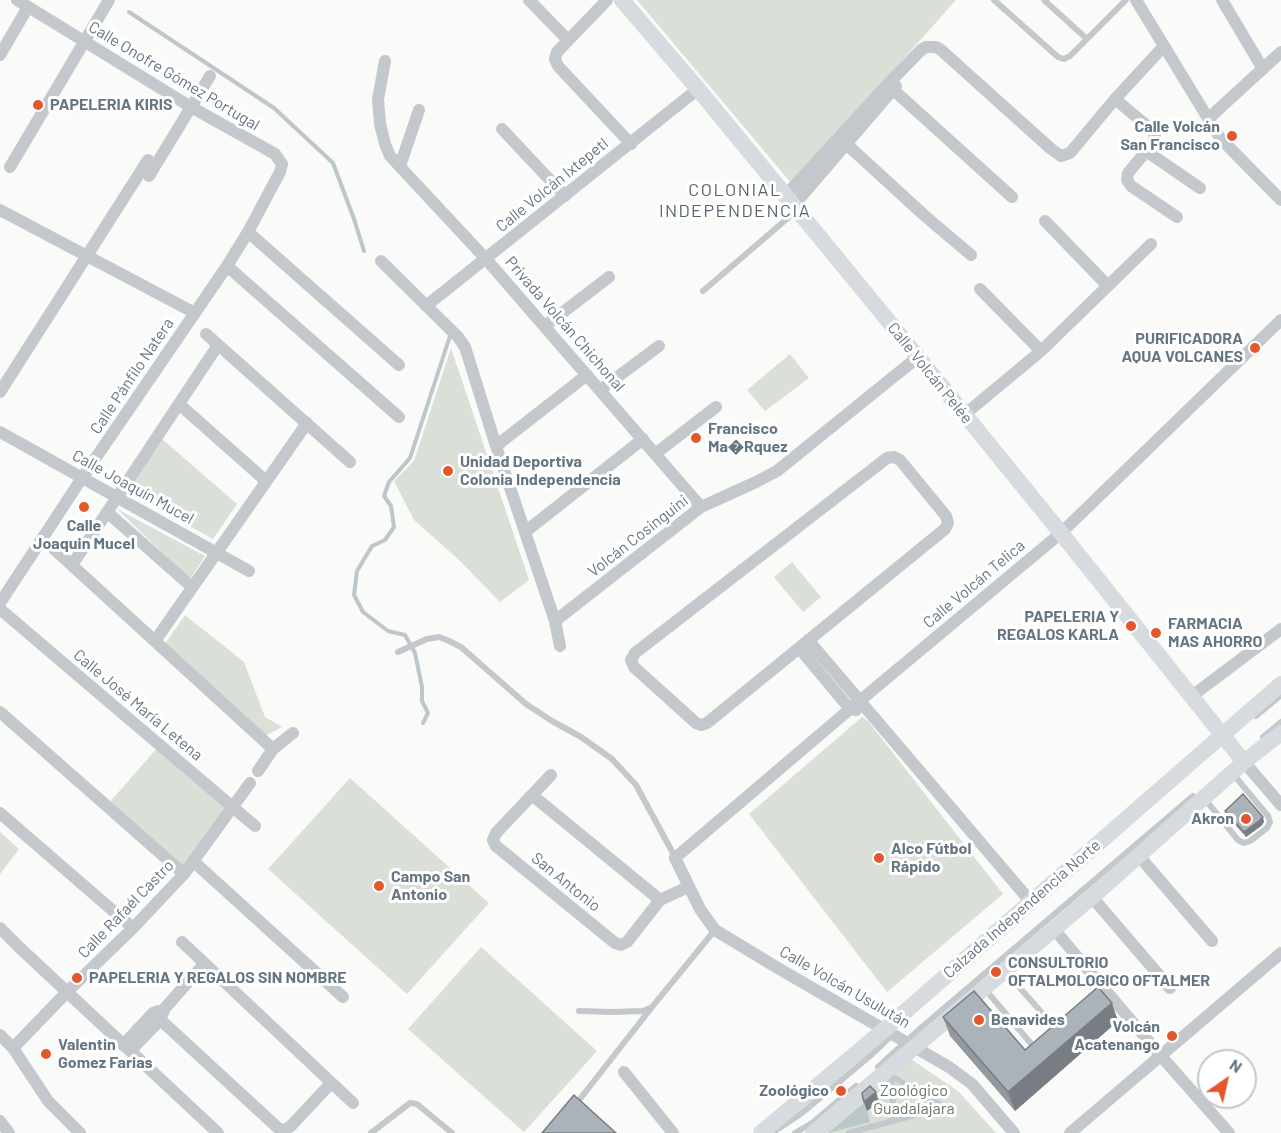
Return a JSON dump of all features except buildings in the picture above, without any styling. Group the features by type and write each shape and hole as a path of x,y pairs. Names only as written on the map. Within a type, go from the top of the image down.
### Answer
{"street":[{"name":"Calle Onofre Gómez Portugal","path":"17,0 191,107 275,154 282,164"},
{"path":"10,167 109,0"},
{"path":"529,0 568,40"},
{"path":"607,0 557,52 555,59 558,66 631,144"},
{"name":"Calle Volcán Pelée","path":"622,0 698,89 1061,533 1192,696 1232,752"},
{"path":"1222,0 1263,69"},
{"path":"1140,2 1220,138 1281,200"},
{"path":"0,55 28,7"},
{"path":"792,204 842,140 931,46 941,51 1061,156 1070,153 1115,99 1164,46"},
{"path":"1208,119 1281,52"},
{"name":"Privada Volcán Chichonal","path":"385,61 378,99 380,124 390,156 486,259 701,507"},
{"path":"149,176 210,76"},
{"path":"890,87 1012,197"},
{"name":"Calle Volcán Ixtepetl","path":"426,306 698,89"},
{"path":"1115,99 1152,130 1155,136 1153,143 1128,173 1127,180 1131,186 1177,217"},
{"path":"400,166 419,110"},
{"path":"502,129 565,196"},
{"path":"842,140 971,255"},
{"path":"1146,151 1200,188"},
{"path":"0,392 148,160"},
{"name":"Calle Pánfilo Natera","path":"0,603 82,478 227,266 248,232 282,164"},
{"path":"0,210 195,313"},
{"path":"1045,221 1108,286"},
{"path":"248,232 399,365"},
{"path":"964,415 1041,351 1151,244"},
{"path":"381,261 465,347 555,621 560,646"},
{"path":"227,266 399,417"},
{"path":"545,326 609,277"},
{"path":"980,289 1041,351"},
{"name":"Calle Volcán Telica","path":"675,858 1061,533 1281,320"},
{"path":"206,334 350,462"},
{"path":"72,565 218,345"},
{"path":"600,390 659,346"},
{"name":"Volcán Cosinguini","path":"555,621 701,507 777,471 918,357"},
{"path":"496,446 587,375"},
{"path":"179,404 266,481"},
{"path":"655,454 716,407"},
{"path":"155,641 307,423"},
{"name":"Calle Joaquín Mucel","path":"0,432 249,571"},
{"path":"525,532 642,439"},
{"path":"894,457 900,460 946,516 948,523 945,529 804,644 707,723 701,725 634,667 631,660 635,653 887,458 894,457"},
{"path":"107,512 192,588"},
{"path":"53,548 273,749"},
{"name":"Calle José María Letena","path":"0,609 255,826"},
{"path":"1192,696 1281,629"},
{"path":"804,644 810,662 850,709 871,714"},
{"path":"804,644 821,654 1031,902"},
{"path":"810,662 821,654"},
{"name":"Calzada Independencia Norte","path":"813,1133 883,1074 911,1045 984,988 1139,855 1199,796 1281,684"},
{"path":"0,712 184,874"},
{"path":"258,771 273,749 293,733"},
{"name":"Calzada Independencia Norte","path":"761,1133 892,1030 1031,902 1232,752 1281,733"},
{"path":"1232,752 1278,801"},
{"name":"San Antonio","path":"551,775 496,833 493,840 496,846 587,921 615,943 621,945 627,942 660,900 688,887"},
{"name":"Calle Rafaél Castro","path":"13,1048 184,874 250,783"},
{"path":"532,795 660,900"},
{"path":"0,813 133,928"},
{"path":"1139,855 1212,941"},
{"name":"Calle Volcán Usulután","path":"675,858 700,909 715,930 776,967 892,1030 911,1045 950,1067 972,1084 1014,1133"},
{"path":"194,861 343,997"},
{"path":"1092,897 1170,988"},
{"path":"0,928 218,1133"},
{"path":"1053,928 1104,996 1229,1133"},
{"path":"182,942 353,1103"},
{"path":"1070,1133 1281,953"},
{"path":"127,1048 204,963"},
{"path":"159,1013 279,1129 284,1130 291,1126 331,1083"},
{"path":"0,1035 13,1048 48,1101 80,1133"},
{"path":"624,1072 673,1133"},
{"path":"0,1121 9,1133"}],"lane":[{"path":"994,0 1058,57 1064,59 1070,56 1126,0"},
{"path":"1044,0 1087,39"},
{"path":"703,291 792,204"},
{"path":"398,652 427,639 447,640 461,647 526,704 581,737 612,759 636,785 675,858"},
{"path":"1254,718 1281,695"},
{"path":"1256,743 1281,722"},
{"path":"911,1045 940,1012 1199,796 1238,840 1244,843 1267,828 1270,822 1268,816 1232,752"},
{"path":"907,1020 928,999 1182,780"},
{"path":"1262,808 1278,801"},
{"path":"574,1106 715,930"},
{"path":"1004,971 1056,1033 1066,1025"},
{"path":"984,988 1033,1046 1040,1045"},
{"path":"579,1011 643,1011 652,1007"},
{"path":"772,1133 811,1106 870,1056 892,1030"},
{"path":"849,1133 944,1107 883,1074"},
{"path":"883,1074 894,1120"},
{"path":"795,1133 812,1123 863,1080"},
{"path":"371,1133 410,1103 417,1104 452,1133"}],"green space":[{"path":"637,0 956,0 792,184"},
{"name":"Unidad Deportiva Colonia Independencia","path":"451,348 529,580 500,602 459,560 414,520 394,481 414,461"},
{"path":"790,354 809,378 765,411 747,390"},
{"path":"161,438 237,504 213,539 126,491"},
{"path":"117,509 205,556 190,579"},
{"path":"792,562 821,597 803,612 774,577"},
{"path":"185,615 244,662 265,717 282,727 265,736 165,644"},
{"name":"Alco Fútbol Rápido","path":"862,717 868,721 1003,894 887,992 749,814"},
{"path":"159,746 230,807 185,871 108,804"},
{"name":"Campo San Antonio","path":"350,778 489,903 407,994 268,869"},
{"path":"0,832 19,849 0,874"},
{"name":"Campo San Antonio","path":"481,947 597,1051 524,1132 408,1029"},
{"name":"Zoológico Guadalajara","path":"911,1059 959,1092 996,1133 824,1133"}],"shaded area":[{"path":"865,1102 870,1122 828,1133"}],"waterway":[{"path":"129,12 274,108 333,163 364,251"},
{"path":"423,723 428,713 422,701 422,687 415,653 405,635 388,631 363,612 354,595 357,571 372,546 385,540 394,527 391,506 384,496 389,482 410,458 450,336"}],"place":[{"name":"PAPELERIA KIRIS","path":"38,105"},
{"name":"Calle Volcán San Francisco","path":"1232,136"},
{"name":"PURIFICADORA AQUA VOLCANES","path":"1255,348"},
{"name":"Francisco Ma�Rquez","path":"696,438"},
{"name":"Unidad Deportiva Colonia Independencia","path":"448,471"},
{"name":"Calle Joaquin Mucel","path":"84,507"},
{"name":"PAPELERIA Y REGALOS KARLA","path":"1131,626"},
{"name":"FARMACIA MAS AHORRO","path":"1156,633"},
{"name":"Akron","path":"1246,819"},
{"name":"Alco Fútbol Rápido","path":"879,858"},
{"name":"Campo San Antonio","path":"379,886"},
{"name":"CONSULTORIO OFTALMOLOGICO OFTALMER","path":"996,972"},
{"name":"PAPELERIA Y REGALOS SIN NOMBRE","path":"77,978"},
{"name":"Benavides","path":"979,1020"},
{"name":"Volcán Acatenango","path":"1172,1036"},
{"name":"Valentin Gomez Farias","path":"46,1054"},
{"name":"Zoológico","path":"841,1091"}],"district":[{"name":"COLONIAL INDEPENDENCIA","path":"735,200"}]}
